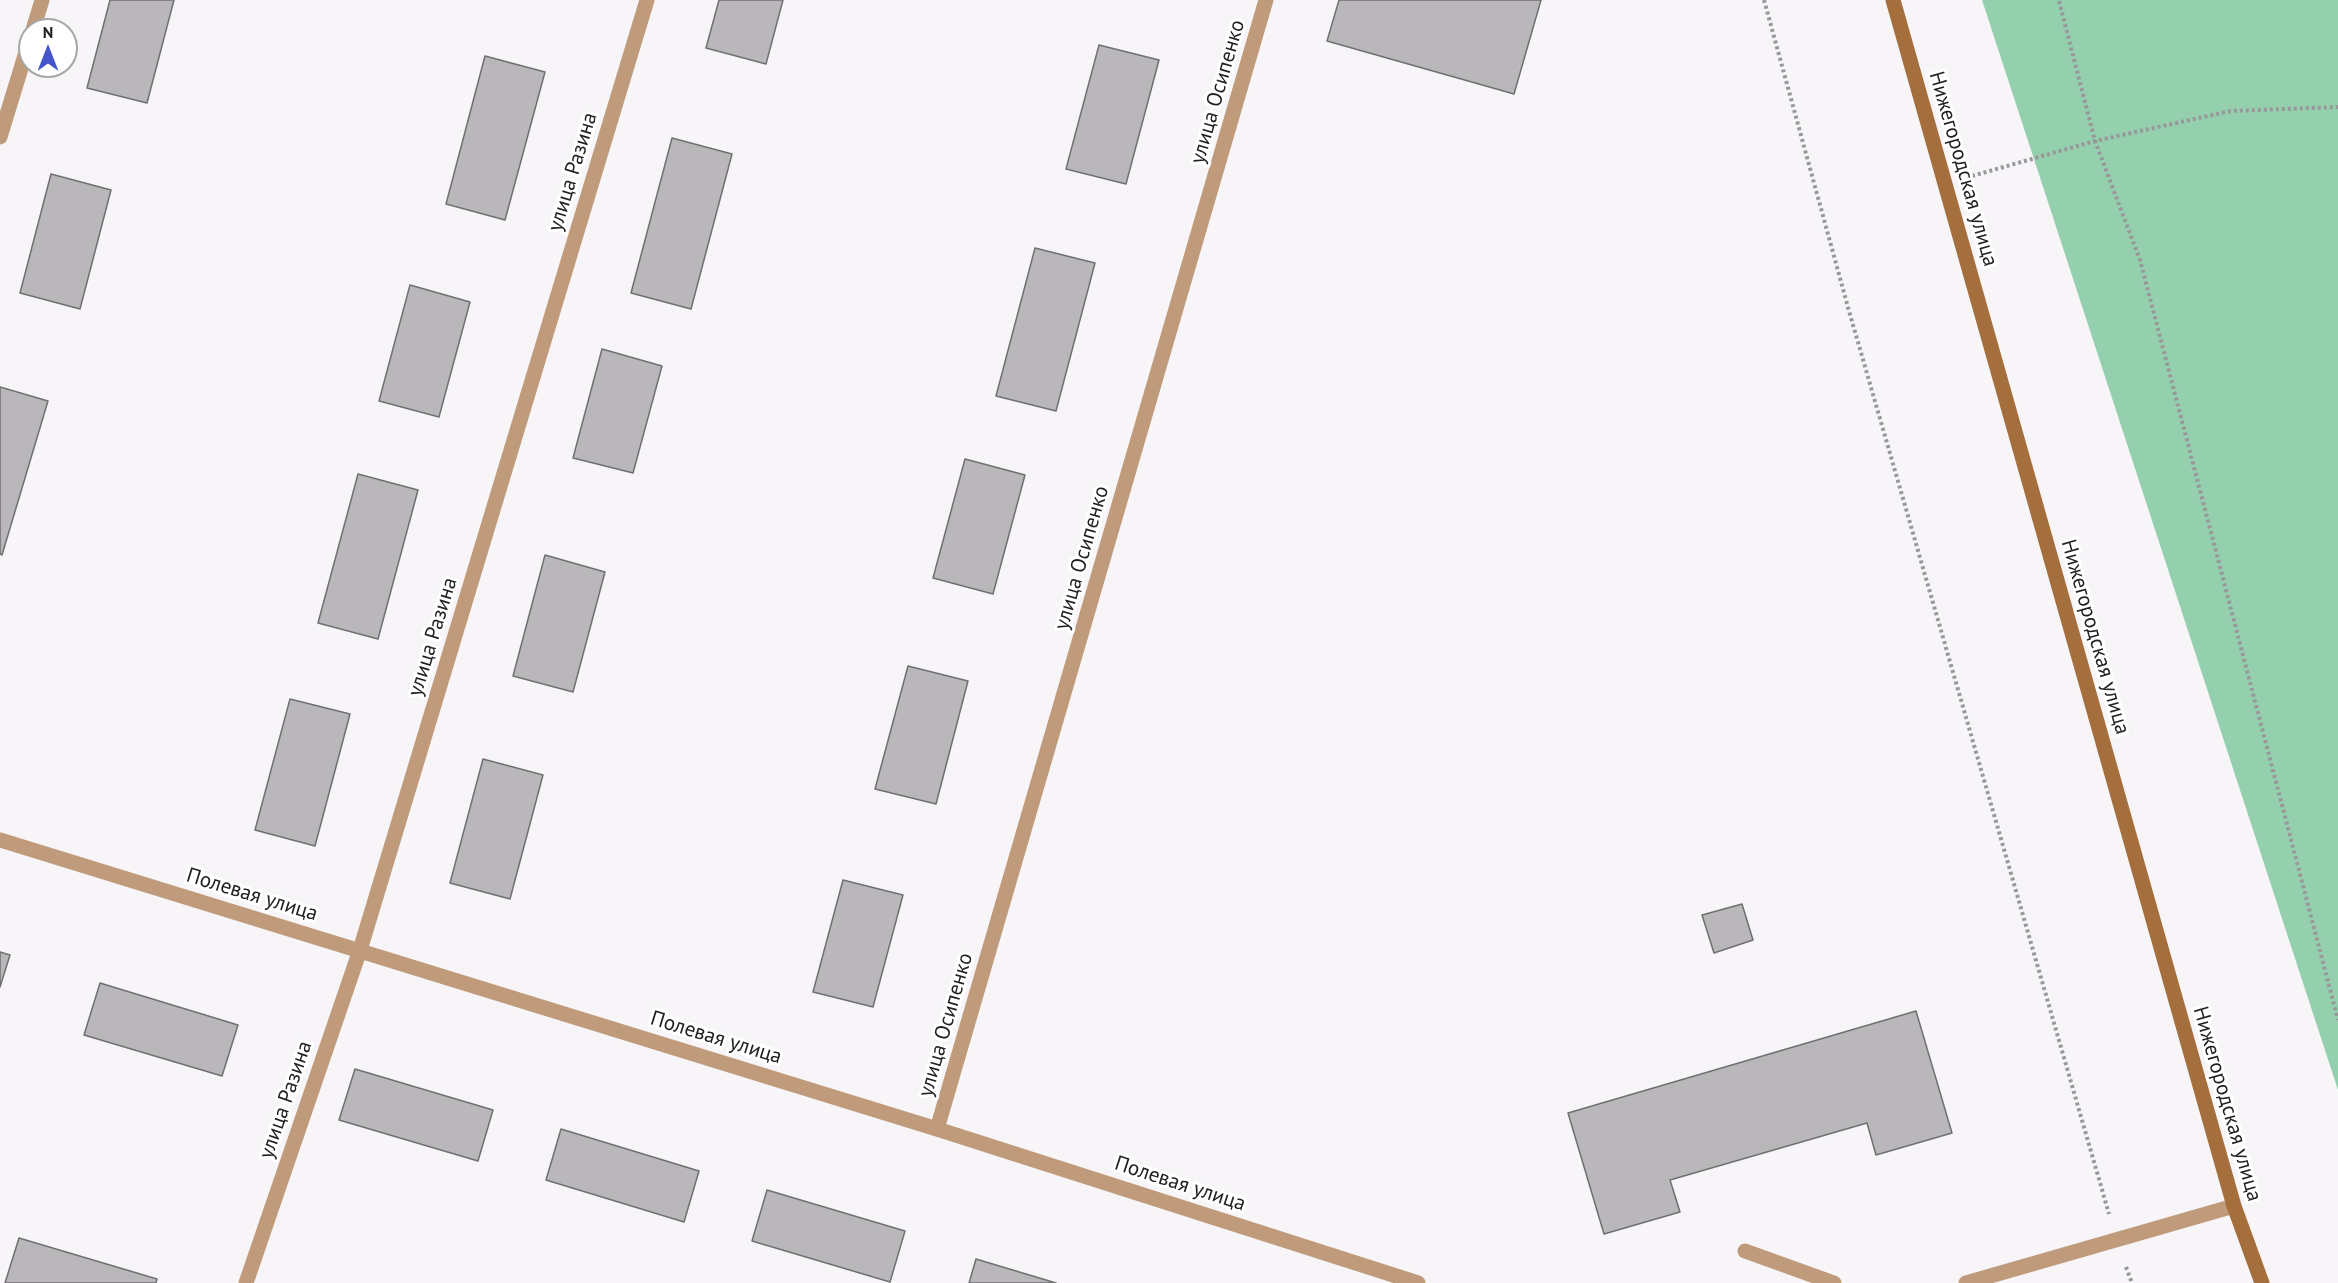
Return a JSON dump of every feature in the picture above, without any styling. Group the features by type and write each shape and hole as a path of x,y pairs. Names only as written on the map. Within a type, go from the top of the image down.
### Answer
{"street":[{"path":"37,18 42,0"},
{"name":"улица Разина","path":"246,1283 360,950 647,0"},
{"name":"улица Осипенко","path":"937,1129 1266,0"},
{"name":"Нижегородская улица","path":"1893,0 2234,1206 2262,1283"},
{"path":"0,137 18,78"},
{"name":"Полевая улица","path":"0,840 937,1129 1418,1283"},
{"path":"1966,1283 2234,1206"},
{"path":"1745,1251 1834,1283"}],"path":[{"path":"1764,0 1849,311 2099,1187 2132,1283"},
{"path":"2059,1 2095,141 2140,260 2338,1020"},
{"path":"1945,184 2095,141 2230,111 2338,107"}],"green space":[{"path":"1982,0 2338,0 2338,1090"}],"building":[{"path":"110,0 174,0 147,103 87,88"},
{"path":"719,0 783,0 766,64 706,48"},
{"path":"1339,0 1541,0 1514,94 1327,41"},
{"path":"1099,45 1159,60 1126,184 1066,169"},
{"path":"485,56 545,72 505,220 446,204"},
{"path":"672,138 732,154 691,309 631,293"},
{"path":"51,174 111,190 80,309 20,293"},
{"path":"1035,248 1095,263 1056,411 996,396"},
{"path":"410,285 470,302 439,417 379,401"},
{"path":"602,349 662,366 633,473 573,458"},
{"path":"0,387 48,401 2,555 0,554"},
{"path":"965,459 1025,475 993,594 933,578"},
{"path":"358,474 418,490 378,639 318,623"},
{"path":"545,555 605,572 573,692 513,676"},
{"path":"908,666 968,681 936,804 875,789"},
{"path":"290,699 350,714 315,846 255,830"},
{"path":"483,759 543,775 510,899 450,883"},
{"path":"843,880 903,895 873,1007 813,992"},
{"path":"1742,904 1753,940 1714,953 1702,915"},
{"path":"0,952 10,955 0,987"},
{"path":"100,983 238,1025 222,1076 84,1035"},
{"path":"1916,1011 1952,1133 1876,1155 1867,1123 1670,1180 1680,1212 1604,1234 1568,1113"},
{"path":"355,1069 493,1110 478,1161 339,1120"},
{"path":"561,1129 699,1171 684,1222 546,1180"},
{"path":"767,1190 905,1231 890,1282 752,1241"},
{"path":"19,1238 157,1279 156,1283 5,1283"},
{"path":"976,1259 1056,1283 969,1283"}]}
